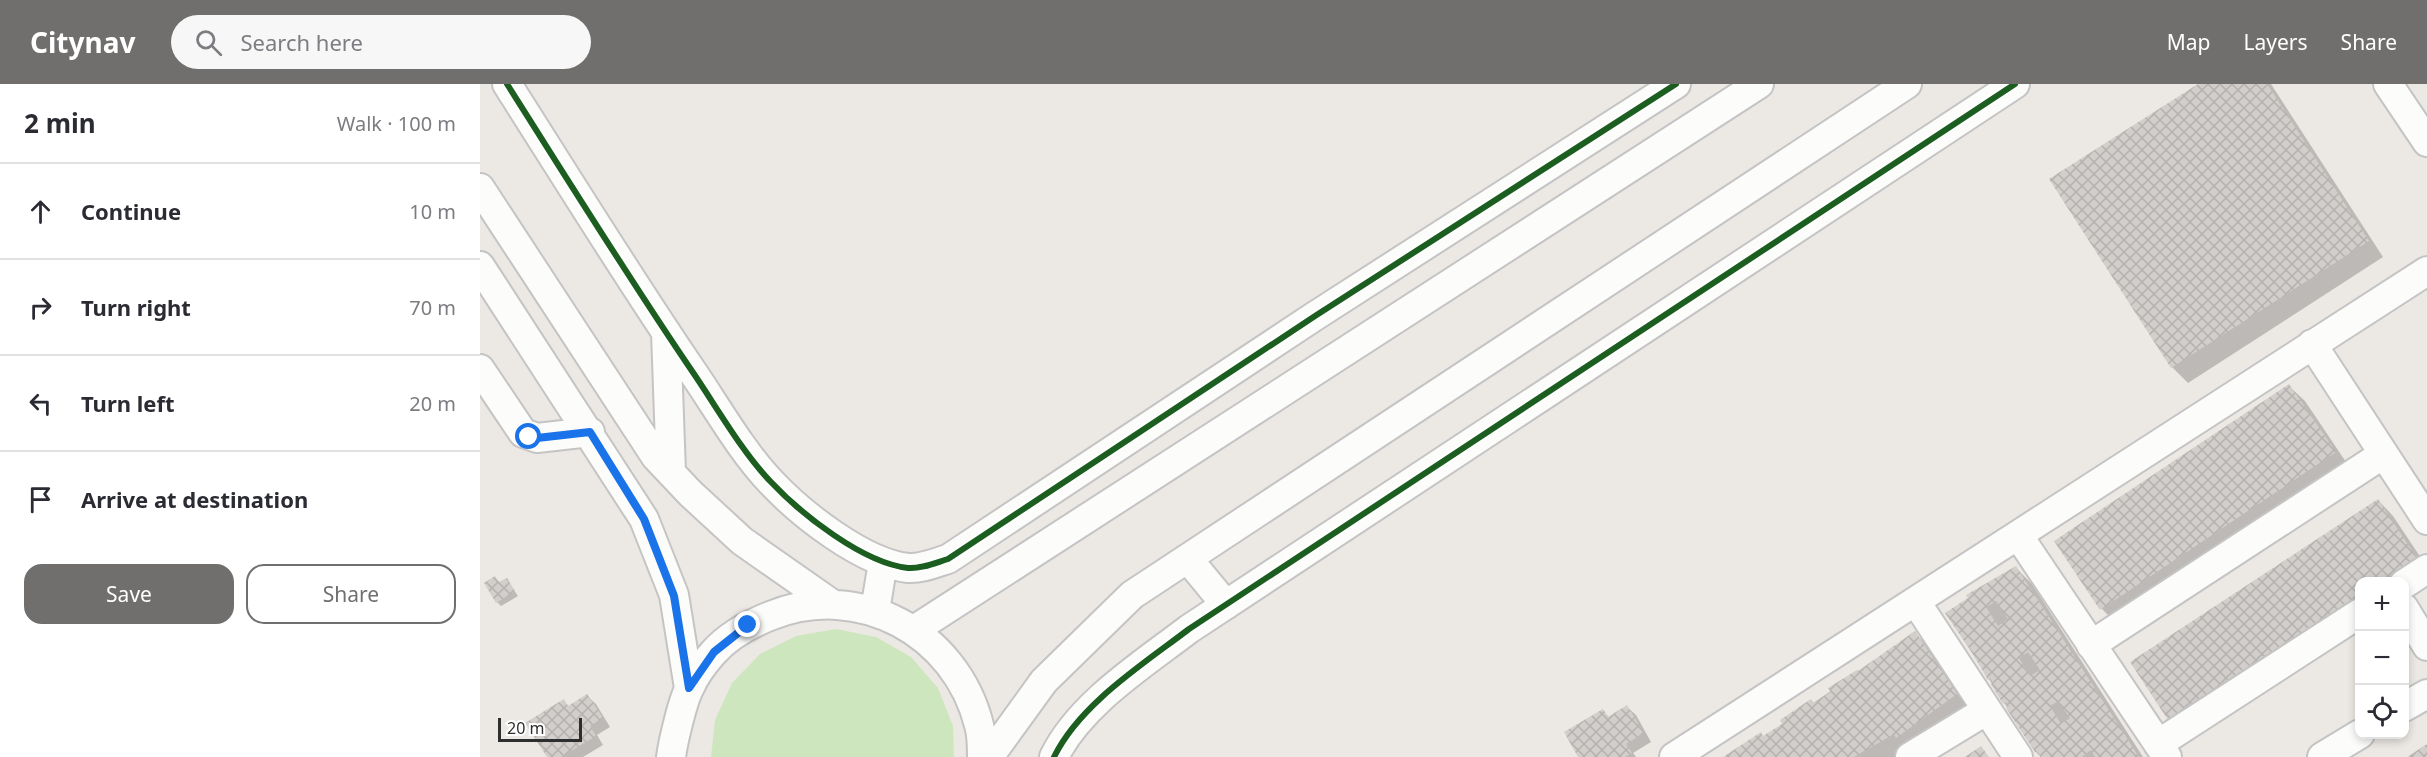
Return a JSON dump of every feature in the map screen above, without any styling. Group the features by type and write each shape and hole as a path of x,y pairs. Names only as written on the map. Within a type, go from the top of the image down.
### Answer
{"street":[{"path":"507,84 666,332 769,480 807,516 846,541 883,562 909,568 926,566 948,559 1315,316 1676,84"},
{"path":"914,630 1759,84"},
{"path":"989,757 1044,681 1132,596 1907,84"},
{"path":"1054,757 1064,737 1109,691 1189,629 2015,84"},
{"path":"2388,84 2427,142"},
{"path":"480,188 656,457 742,541 832,604"},
{"path":"480,266 590,432 644,519 674,596 689,688"},
{"path":"1674,757 1707,748 1916,602 2427,271"},
{"path":"666,332 671,473"},
{"path":"2312,344 2382,455 2427,520"},
{"path":"480,369 523,433 529,437 590,432"},
{"path":"2091,645 2382,455"},
{"path":"2018,535 2162,750 2355,616"},
{"path":"1188,559 1226,605"},
{"path":"875,611 883,562"},
{"path":"2409,581 2427,569"},
{"path":"1916,602 2018,757"},
{"path":"671,756 689,688 714,652 748,625 789,609 832,604 875,611 914,630 944,656 967,689 980,726 982,757"},
{"path":"2409,616 2427,646"},
{"path":"2409,704 2427,694"},
{"path":"1910,757 1987,710"},
{"path":"2322,757 2355,737"}],"green space":[{"path":"836,629 876,637 911,657 938,688 953,726 954,757 711,757 715,720 732,683 760,654 796,636"}],"building":[{"path":"2198,84 2267,84 2369,241 2171,368 2049,179"},
{"path":"2289,384 2336,452 2100,610 2054,541"},
{"path":"2378,499 2418,560 2392,577 2355,577 2355,601 2170,723 2130,662"},
{"path":"2016,566 2139,757 2095,757 2091,750 2082,757 2041,757 2035,752 2006,708 2009,706 2006,702 2003,704 1990,678 1988,680 1945,613 1968,598 1966,595","holes":["1996,601 2008,619 1998,626 1986,607","2028,652 2040,670 2030,676 2019,658","2058,701 2070,718 2061,724 2050,706"]},
{"path":"495,576 499,582 507,578 515,591 496,603 484,583"},
{"path":"1915,631 1957,694 1896,738 1894,734 1854,757 1723,757 1761,732 1763,736 1782,724 1780,720 1811,699 1814,703 1831,692 1828,688 1858,671"},
{"path":"587,694 603,718 590,726 596,736 561,757 547,757 525,723 564,699 568,706"},
{"path":"1627,705 1644,733 1626,744 1632,753 1625,757 1578,757 1564,732 1603,709 1608,717"},
{"path":"2427,744 2427,757 2407,757"},
{"path":"1981,746 1989,757 1965,757"}],"cycle path":[{"path":"507,84 645,300 760,470 784,495 834,535 872,557 908,568 948,559 1315,316 1676,84"},
{"path":"1054,757 1065,738 1096,703 1132,671 1189,629 2015,84"}],"route":[{"path":"529,437 590,432 644,519 674,596 689,688 714,652 748,625"}]}
